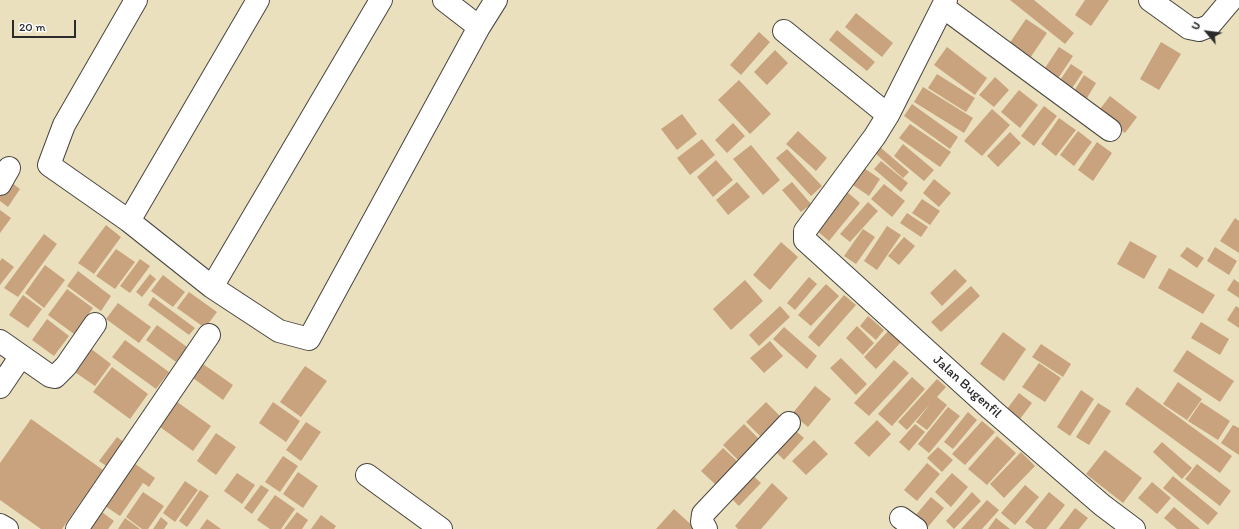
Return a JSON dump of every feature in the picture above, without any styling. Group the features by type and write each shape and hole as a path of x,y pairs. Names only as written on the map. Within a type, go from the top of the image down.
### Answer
{"street":[{"path":"136,0 64,125 49,165 129,221 212,287 279,331 309,339 479,27 496,0"},
{"path":"129,221 258,0"},
{"path":"212,287 381,0"},
{"path":"444,0 479,27"},
{"path":"1150,0 1189,28 1199,30 1209,26 1231,0"},
{"path":"784,31 888,115 944,4 1110,130"},
{"name":"Jalan Bugenfil","path":"888,115 875,136 805,231 805,240 991,409 1102,505 1134,529"},
{"path":"0,341 50,376 55,377 66,366 95,324"},
{"path":"77,529 209,335"},
{"path":"0,387 21,356"},
{"path":"706,529 702,522 703,514 789,423"},
{"path":"366,475 441,529"},
{"path":"0,525 8,529"}],"building":[{"path":"1010,0 1034,0 1074,33 1065,44"},
{"path":"1085,0 1109,0 1091,26 1075,15"},
{"path":"856,13 893,43 882,57 845,27"},
{"path":"1026,19 1047,33 1030,58 1009,44"},
{"path":"837,30 875,62 867,71 829,40"},
{"path":"759,32 770,42 741,75 730,65"},
{"path":"1161,42 1181,54 1159,90 1140,79"},
{"path":"947,47 987,78 975,95 934,65"},
{"path":"1059,47 1073,56 1057,80 1043,71"},
{"path":"775,50 788,63 767,85 754,72"},
{"path":"1071,64 1083,72 1068,94 1056,86"},
{"path":"937,74 975,98 966,112 928,88"},
{"path":"1084,75 1096,83 1084,103 1071,96"},
{"path":"995,77 1009,90 994,107 979,95"},
{"path":"739,80 771,114 750,134 718,100"},
{"path":"923,87 973,118 964,133 914,102"},
{"path":"1019,90 1038,105 1020,128 1001,112"},
{"path":"1110,96 1137,117 1125,133 1097,113"},
{"path":"912,104 958,137 950,149 904,116"},
{"path":"1044,106 1057,116 1034,146 1021,136"},
{"path":"992,109 1010,125 982,156 964,141"},
{"path":"682,114 697,134 677,150 661,129"},
{"path":"1059,118 1076,130 1056,156 1041,144"},
{"path":"733,123 745,136 727,153 715,140"},
{"path":"910,124 951,152 940,167 899,138"},
{"path":"798,131 827,158 816,171 786,144"},
{"path":"1078,131 1092,142 1074,166 1060,155"},
{"path":"1010,132 1021,143 998,167 987,156"},
{"path":"702,139 715,155 690,175 677,158"},
{"path":"1097,142 1112,153 1093,181 1078,170"},
{"path":"903,144 934,170 924,181 894,156"},
{"path":"751,145 780,180 763,195 733,159"},
{"path":"880,147 909,172 903,178 875,153"},
{"path":"787,149 822,186 811,196 776,158"},
{"path":"716,160 733,180 713,197 697,177"},
{"path":"881,161 908,183 901,192 874,169"},
{"path":"858,164 880,179 869,196 847,181"},
{"path":"934,179 951,193 939,207 923,193"},
{"path":"8,180 20,189 8,207 0,201 0,191"},
{"path":"737,182 750,197 728,215 716,200"},
{"path":"792,182 811,204 801,212 782,190"},
{"path":"884,184 905,201 892,217 871,199"},
{"path":"847,192 860,203 829,241 816,230"},
{"path":"922,199 940,211 930,225 912,213"},
{"path":"868,202 878,211 850,242 840,234"},
{"path":"0,210 11,218 0,233"},
{"path":"907,213 928,227 921,237 900,223"},
{"path":"1235,218 1239,221 1239,253 1220,241"},
{"path":"106,225 121,237 94,274 78,263"},
{"path":"887,226 901,235 877,270 864,261"},
{"path":"863,229 875,237 856,264 844,256"},
{"path":"44,234 57,244 18,297 4,288"},
{"path":"904,237 915,246 899,265 888,256"},
{"path":"1130,241 1157,256 1144,279 1117,264"},
{"path":"781,242 798,257 770,290 753,275"},
{"path":"1187,247 1204,258 1197,268 1180,256"},
{"path":"1215,247 1237,261 1229,275 1207,261"},
{"path":"116,249 135,262 115,289 96,276"},
{"path":"2,258 14,267 0,285 0,261"},
{"path":"140,259 150,266 130,293 120,286"},
{"path":"45,265 65,280 44,308 25,293"},
{"path":"1169,268 1215,295 1203,314 1158,288"},
{"path":"955,269 967,281 942,306 930,293"},
{"path":"78,271 111,296 101,311 67,286"},
{"path":"150,274 156,279 142,297 136,292"},
{"path":"163,275 185,292 173,307 151,291"},
{"path":"809,277 817,284 795,310 787,303"},
{"path":"1234,279 1239,283 1239,298 1227,290"},
{"path":"745,280 763,301 731,330 713,309"},
{"path":"826,284 839,296 811,326 798,315"},
{"path":"971,286 980,296 941,332 931,322"},
{"path":"67,289 93,308 74,334 48,315"},
{"path":"189,292 217,312 205,328 177,308"},
{"path":"23,295 42,309 28,328 9,315"},
{"path":"844,295 856,305 819,347 808,337"},
{"path":"153,297 195,328 189,335 148,305"},
{"path":"118,303 151,327 139,343 106,319"},
{"path":"780,306 790,317 759,346 749,335"},
{"path":"1236,306 1239,308 1239,328 1227,320"},
{"path":"868,316 884,330 876,340 860,326"},
{"path":"47,319 69,336 54,356 32,340"},
{"path":"1201,322 1229,339 1220,355 1191,338"},
{"path":"157,325 187,347 176,362 146,340"},
{"path":"857,326 874,343 863,355 846,338"},
{"path":"784,327 817,356 807,369 773,339"},
{"path":"890,329 903,340 876,369 864,357"},
{"path":"1003,332 1026,349 1004,381 980,364"},
{"path":"125,340 169,372 156,389 112,357"},
{"path":"770,341 783,356 764,373 750,358"},
{"path":"1041,344 1071,364 1063,377 1032,357"},
{"path":"86,345 111,364 95,386 69,368"},
{"path":"1187,350 1234,381 1220,402 1173,371"},
{"path":"841,358 867,384 856,395 830,368"},
{"path":"894,360 909,373 869,416 854,403"},
{"path":"1039,363 1061,378 1045,402 1022,387"},
{"path":"203,364 233,385 223,400 193,378"},
{"path":"305,366 327,381 301,417 280,402"},
{"path":"112,367 148,394 130,419 93,392"},
{"path":"912,377 925,389 892,426 878,414"},
{"path":"937,379 946,387 937,397 947,405 927,430 916,422 930,404 907,430 898,422"},
{"path":"1178,382 1202,399 1187,420 1163,404"},
{"path":"815,386 831,399 808,427 792,414"},
{"path":"1137,387 1232,456 1220,473 1125,404"},
{"path":"1081,390 1094,399 1070,436 1057,427"},
{"path":"1019,393 1032,403 1020,419 1007,409"},
{"path":"173,399 211,426 193,451 156,424"},
{"path":"273,402 300,421 286,442 259,423"},
{"path":"766,402 783,419 763,439 746,422"},
{"path":"1201,402 1230,421 1218,440 1188,421"},
{"path":"1098,403 1111,411 1089,445 1076,437"},
{"path":"948,407 960,416 929,453 918,444"},
{"path":"968,412 977,420 953,449 944,442"},
{"path":"31,419 103,470 62,529 41,529 0,500 0,463"},
{"path":"877,420 891,434 869,457 854,443"},
{"path":"982,421 995,432 965,465 952,454"},
{"path":"306,422 321,432 301,461 286,450"},
{"path":"744,424 760,440 739,461 723,445"},
{"path":"915,424 925,432 909,451 899,442"},
{"path":"1233,425 1239,428 1239,455 1221,443"},
{"path":"790,426 804,438 784,460 771,447"},
{"path":"216,433 236,447 216,475 197,461"},
{"path":"997,436 1016,453 987,485 968,469"},
{"path":"117,437 129,446 111,469 99,461"},
{"path":"814,440 828,454 806,475 792,461"},
{"path":"1162,442 1192,468 1182,479 1153,452"},
{"path":"938,447 953,460 942,472 927,458"},
{"path":"723,448 738,462 716,485 701,471"},
{"path":"1105,450 1142,478 1123,503 1086,474"},
{"path":"1021,452 1035,466 1004,498 990,484"},
{"path":"283,456 298,466 280,492 265,482"},
{"path":"134,463 155,478 149,487 136,478 143,483 120,516 99,502"},
{"path":"927,463 940,474 917,501 904,490"},
{"path":"1197,464 1231,491 1220,506 1185,479"},
{"path":"748,471 761,483 739,506 727,494"},
{"path":"298,472 318,486 303,508 283,494"},
{"path":"237,473 255,485 242,504 224,491"},
{"path":"952,473 968,487 951,507 935,492"},
{"path":"1173,476 1218,513 1208,525 1163,488"},
{"path":"185,481 198,490 175,522 163,513"},
{"path":"1152,482 1171,498 1157,514 1138,498"},
{"path":"772,483 788,498 761,529 738,529 735,526"},
{"path":"261,485 269,490 252,514 244,508"},
{"path":"1025,485 1039,497 1015,525 1001,513"},
{"path":"200,490 209,496 187,527 179,521"},
{"path":"143,492 164,506 148,529 142,529 126,517"},
{"path":"972,492 981,501 954,529 946,521"},
{"path":"1049,492 1065,505 1046,529 1034,529 1025,522"},
{"path":"275,495 295,509 281,529 270,529 257,520"},
{"path":"931,497 944,508 927,528 914,517"},
{"path":"987,500 999,510 982,529 961,529"},
{"path":"95,507 114,521 108,529 80,529"},
{"path":"1174,507 1200,529 1177,529 1164,518"},
{"path":"1075,508 1088,518 1079,529 1059,529"},
{"path":"674,509 696,529 656,529"},
{"path":"297,512 308,520 302,529 284,529"},
{"path":"321,515 336,526 334,529 311,529"},
{"path":"161,517 168,523 164,529 153,529"},
{"path":"125,518 140,529 118,529"},
{"path":"996,518 1010,529 988,529"},
{"path":"207,519 221,529 200,529"}]}
